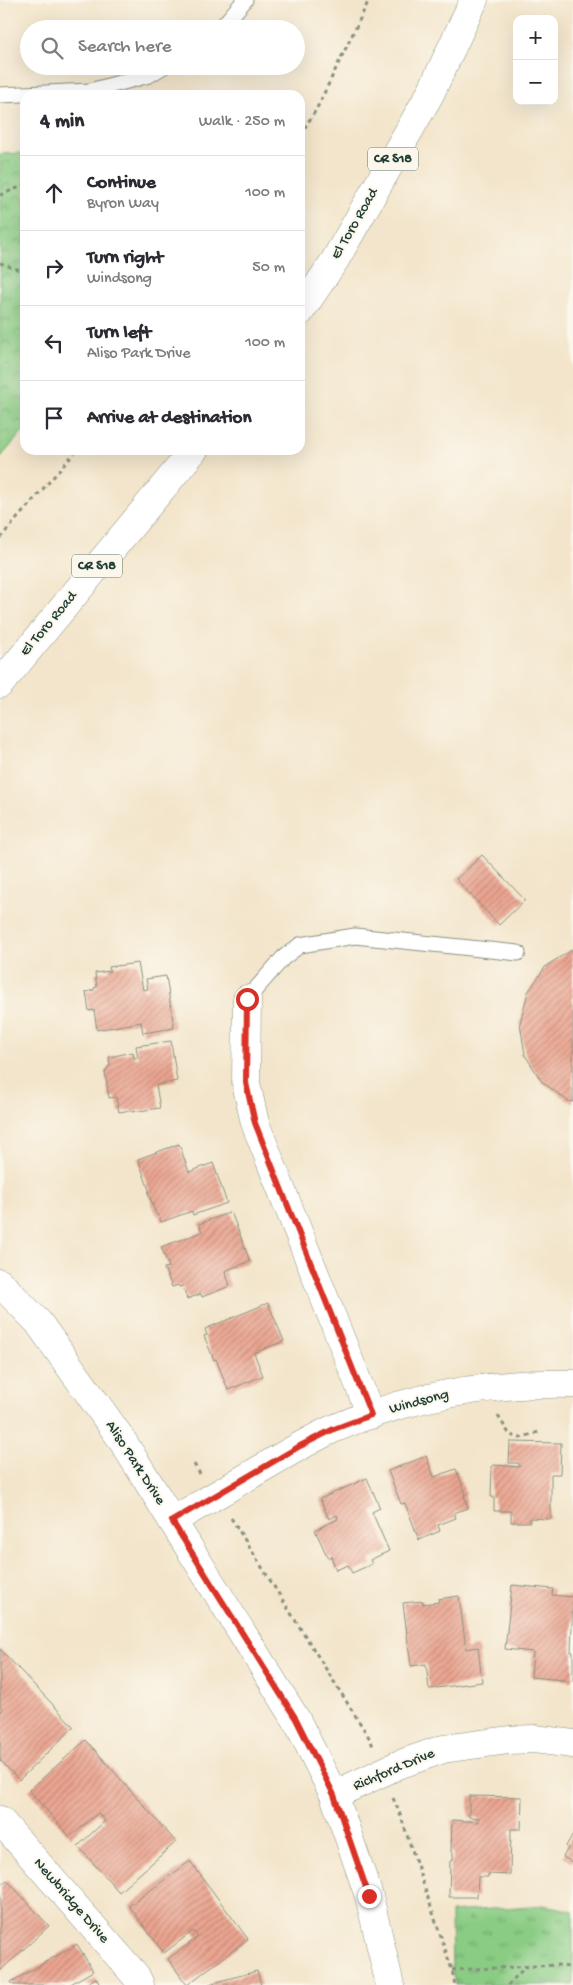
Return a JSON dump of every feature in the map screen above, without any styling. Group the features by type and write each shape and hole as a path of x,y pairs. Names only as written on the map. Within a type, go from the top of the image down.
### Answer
{"street":[{"name":"El Toro Road","path":"305,305 335,260 430,94 474,0"},
{"name":"El Toro Road","path":"0,684 190,455"},
{"path":"247,999 246,1083 255,1123 371,1415"},
{"name":"Aliso Park Drive","path":"0,1283 38,1322 120,1437 296,1719 334,1795 369,1896 390,1985"},
{"name":"Windsong","path":"172,1521 300,1446 334,1429 371,1415 412,1401 454,1392 530,1383 573,1384"},
{"name":"Richford Drive","path":"334,1795 398,1765 443,1749 509,1740 534,1739 573,1744"},
{"name":"Newbridge Drive","path":"0,1820 136,1976 140,1985"}],"lane":[{"path":"228,20 245,0"},
{"path":"94,90 149,75"},
{"path":"0,95 20,94"},
{"path":"247,999 283,958 300,945 355,936 518,952"}],"path":[{"path":"305,127 316,110 369,0"},
{"path":"0,195 20,187"},
{"path":"0,263 20,270"},
{"path":"0,538 73,455"},
{"path":"498,1416 510,1435 520,1438 542,1431"},
{"path":"236,1526 370,1739"},
{"path":"400,1814 452,1970 455,1985"},
{"path":"452,1970 558,1965 573,1968"},
{"path":"508,1985 526,1966"}],"green space":[{"path":"20,153 20,435 0,458 0,154"},
{"path":"544,1905 573,1911 573,1985 455,1985 452,1970 451,1912"}],"building":[{"path":"482,855 525,900 499,925 456,879"},
{"path":"573,949 573,1102 568,1101 542,1082 525,1055 520,1023 528,992 546,966"},
{"path":"138,963 143,990 148,989 146,979 166,976 174,1028 143,1033 141,1022 97,1030 94,1010 89,1011 86,992 97,987 95,973 110,971 109,967"},
{"path":"171,1041 177,1081 156,1085 160,1108 119,1112 116,1097 109,1098 105,1072 110,1065 109,1057 133,1052 134,1058 138,1058 136,1046"},
{"path":"179,1144 189,1172 213,1163 227,1203 193,1215 192,1211 161,1222 148,1193 149,1190 138,1159"},
{"path":"231,1212 250,1261 225,1271 230,1286 202,1297 201,1294 187,1299 183,1286 172,1287 164,1268 169,1267 161,1247 202,1232 199,1224"},
{"path":"268,1303 284,1341 254,1353 263,1376 228,1390 216,1359 214,1360 204,1336 207,1335 205,1329"},
{"path":"510,1442 561,1443 560,1474 551,1474 551,1519 530,1518 530,1522 511,1522 511,1511 494,1511 494,1497 491,1497 492,1467 494,1465 519,1467 519,1463 509,1463"},
{"path":"426,1456 434,1477 456,1469 466,1494 464,1495 468,1508 454,1513 456,1518 438,1525 440,1531 419,1540 405,1503 401,1504 388,1471"},
{"path":"367,1478 380,1508 372,1512 389,1551 370,1560 372,1564 352,1573 348,1565 336,1570 331,1556 328,1558 315,1530 338,1519 337,1515 329,1519 320,1499"},
{"path":"512,1585 553,1589 552,1595 573,1597 571,1652 573,1652 573,1681 531,1677 533,1652 505,1649"},
{"path":"459,1596 466,1649 478,1647 482,1682 429,1689 426,1664 411,1666 403,1603 423,1601 423,1604 439,1602 438,1599"},
{"path":"0,1649 74,1727 19,1780 0,1760 0,1712 3,1709 0,1706"},
{"path":"86,1740 176,1842 119,1892 78,1846 105,1821 98,1813 70,1837 29,1790"},
{"path":"469,1796 522,1797 521,1829 511,1829 510,1875 488,1874 488,1877 478,1877 477,1897 449,1897 450,1861 453,1860 453,1852 451,1852 452,1820 479,1822 479,1818 469,1817"},
{"path":"573,1834 573,1863 563,1857 568,1848 566,1846"},
{"path":"190,1861 248,1939 187,1985 168,1959 198,1937 196,1934 193,1931 164,1953 129,1906"},
{"path":"7,1880 49,1926 0,1971 0,1886"},
{"path":"77,1944 93,1971 69,1985 13,1985 11,1982"},
{"path":"257,1971 261,1985 209,1984"},
{"path":"96,1978 100,1985 84,1985"}],"route":[{"path":"247,999 246,1083 255,1123 371,1415 334,1429 300,1446 172,1521 296,1719 334,1795 369,1896"}]}
